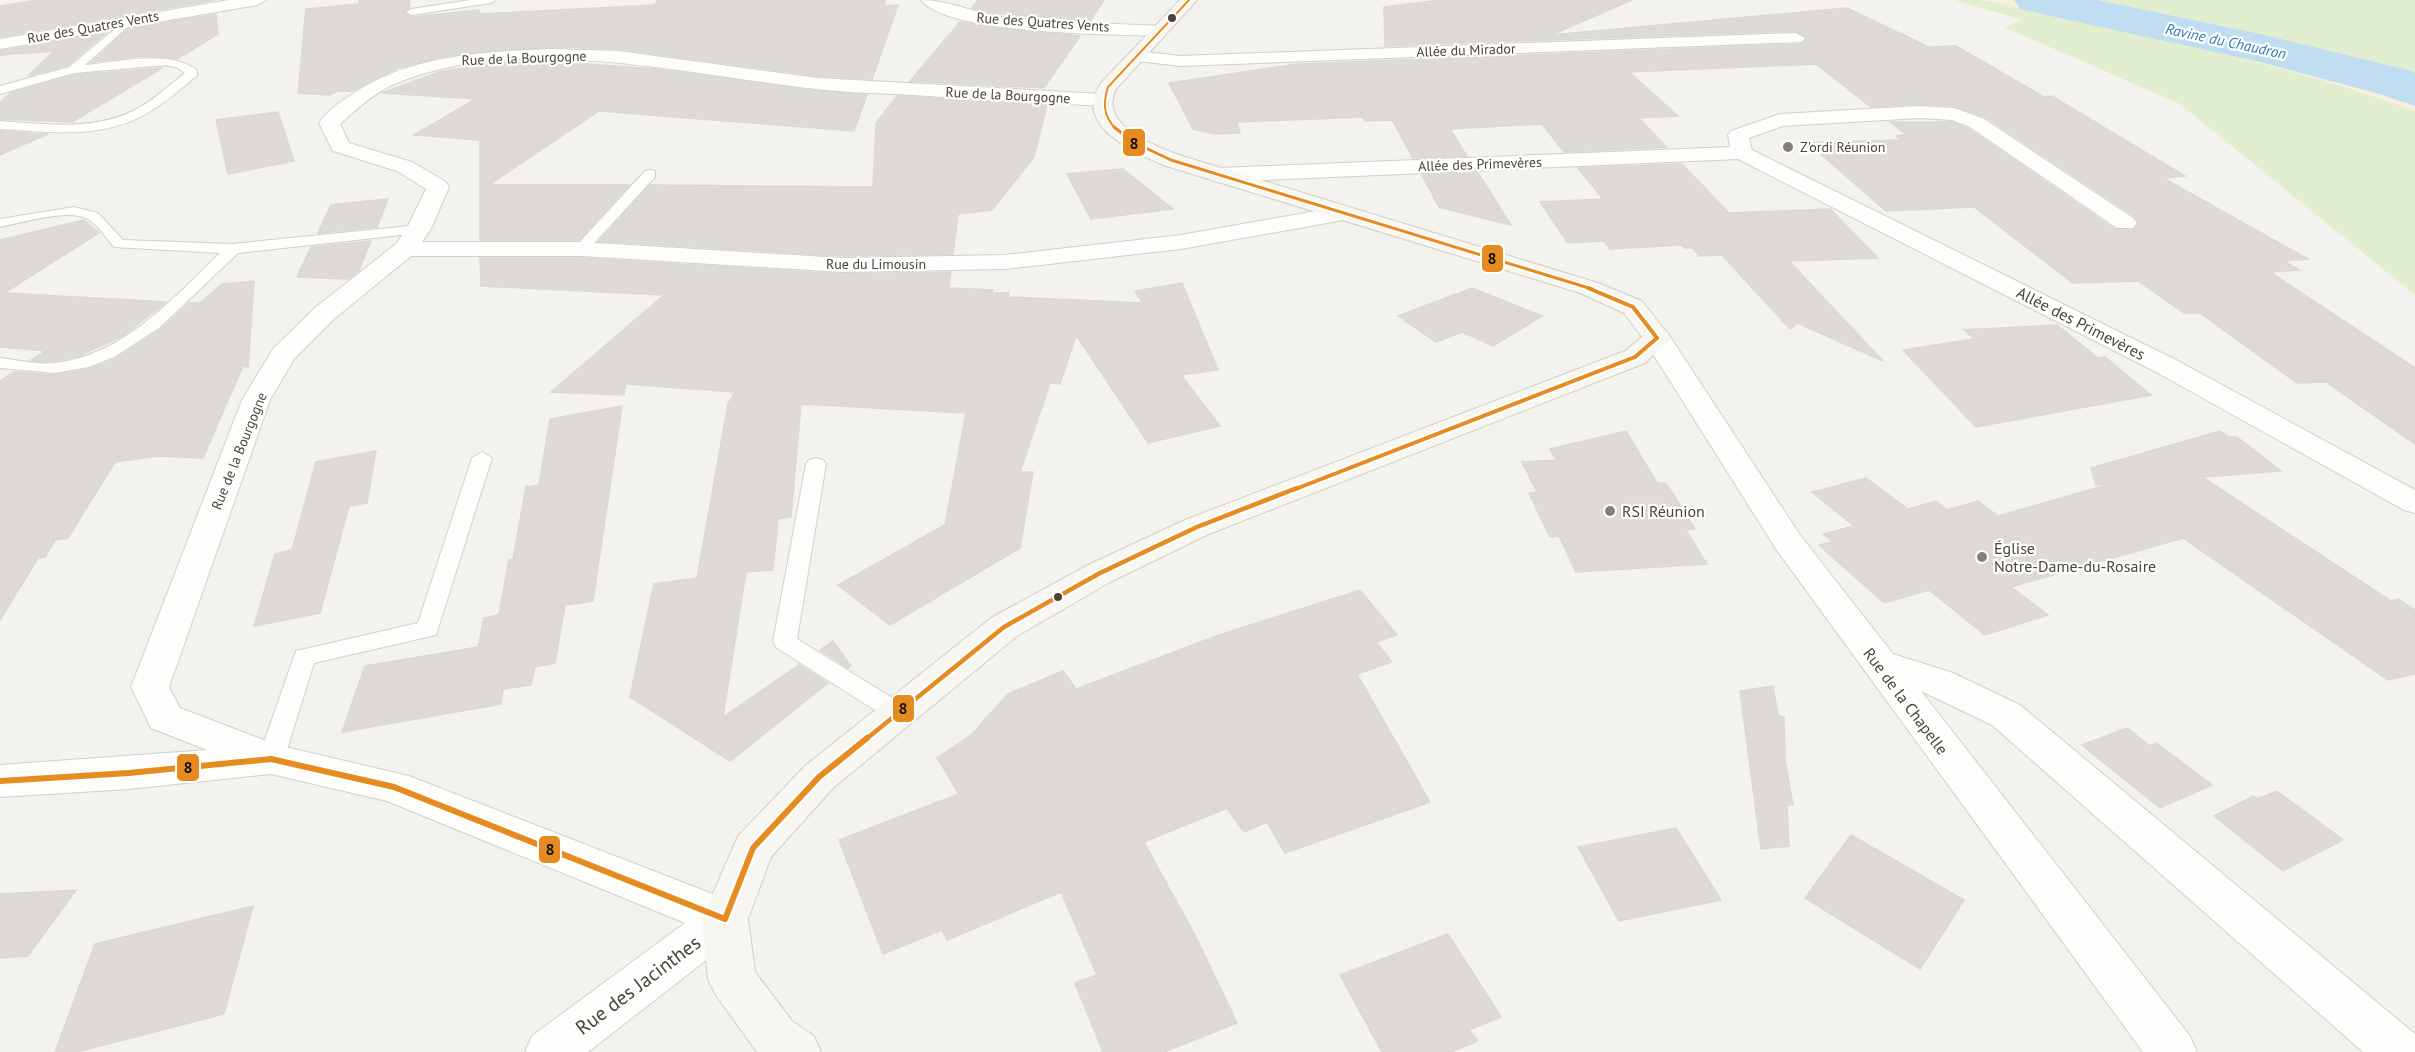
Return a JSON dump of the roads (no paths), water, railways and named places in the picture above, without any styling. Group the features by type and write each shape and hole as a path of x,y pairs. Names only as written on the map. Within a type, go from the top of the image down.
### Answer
{"main road":[{"path":"796,1052 775,1037 732,979 725,919 753,848 819,777 1004,627 1100,573 1197,527 1635,357 1657,338 1633,307 1589,288 1219,176 1171,160 1125,138 1113,126 1103,110 1102,100 1115,78 1189,0"}],"street":[{"name":"Rue des Quatres Vents","path":"0,44 258,0"},
{"name":"Rue des Quatres Vents","path":"929,0 948,11 1007,22 1160,31"},
{"name":"Allée du Mirador","path":"1137,56 1193,60 1796,38"},
{"name":"Rue de la Bourgogne","path":"271,759 165,718 150,687 256,400 283,355 325,313 412,239 438,187 426,176 384,159 340,147 329,123 350,104 382,83 421,68 483,57 549,54 619,56 818,84 1102,100"},
{"path":"1742,153 1738,135 1780,120 1919,112 1955,114 1977,123 2125,223"},
{"name":"Allée des Primevères","path":"1219,176 1742,153 2168,367 2415,503"},
{"name":"Rue du Limousin","path":"412,239 843,265 1004,262 1181,242 1344,213"},
{"name":"Rue de la Chapelle","path":"1657,338 1788,542 2172,1052"},
{"path":"1878,663 1940,683 2006,715 2399,1052"},
{"path":"0,781 129,773 271,759 394,787 725,919"},
{"name":"Rue des Jacinthes","path":"550,1052 725,919"}],"lane":[{"path":"411,12 491,0"},
{"path":"73,70 128,21"},
{"path":"0,90 73,70 167,62 182,65 194,73 139,114 106,124 83,128 0,125"},
{"path":"581,249 650,174"},
{"path":"0,223 45,214 78,212 92,214 119,243 233,249 412,239"},
{"path":"0,363 53,369 114,353 144,334 233,249"},
{"path":"271,759 304,657 428,629 482,458"},
{"path":"816,464 785,642 898,713"}],"waterway":[{"name":"Ravine du Chaudron","path":"2035,0 2265,49 2394,82 2415,91"}],"place":[{"name":"Z'ordi Réunion","path":"1788,147"},
{"name":"RSI Réunion","path":"1610,511"},
{"name":"Église Notre-Dame-du-Rosaire","path":"1982,557"}]}
